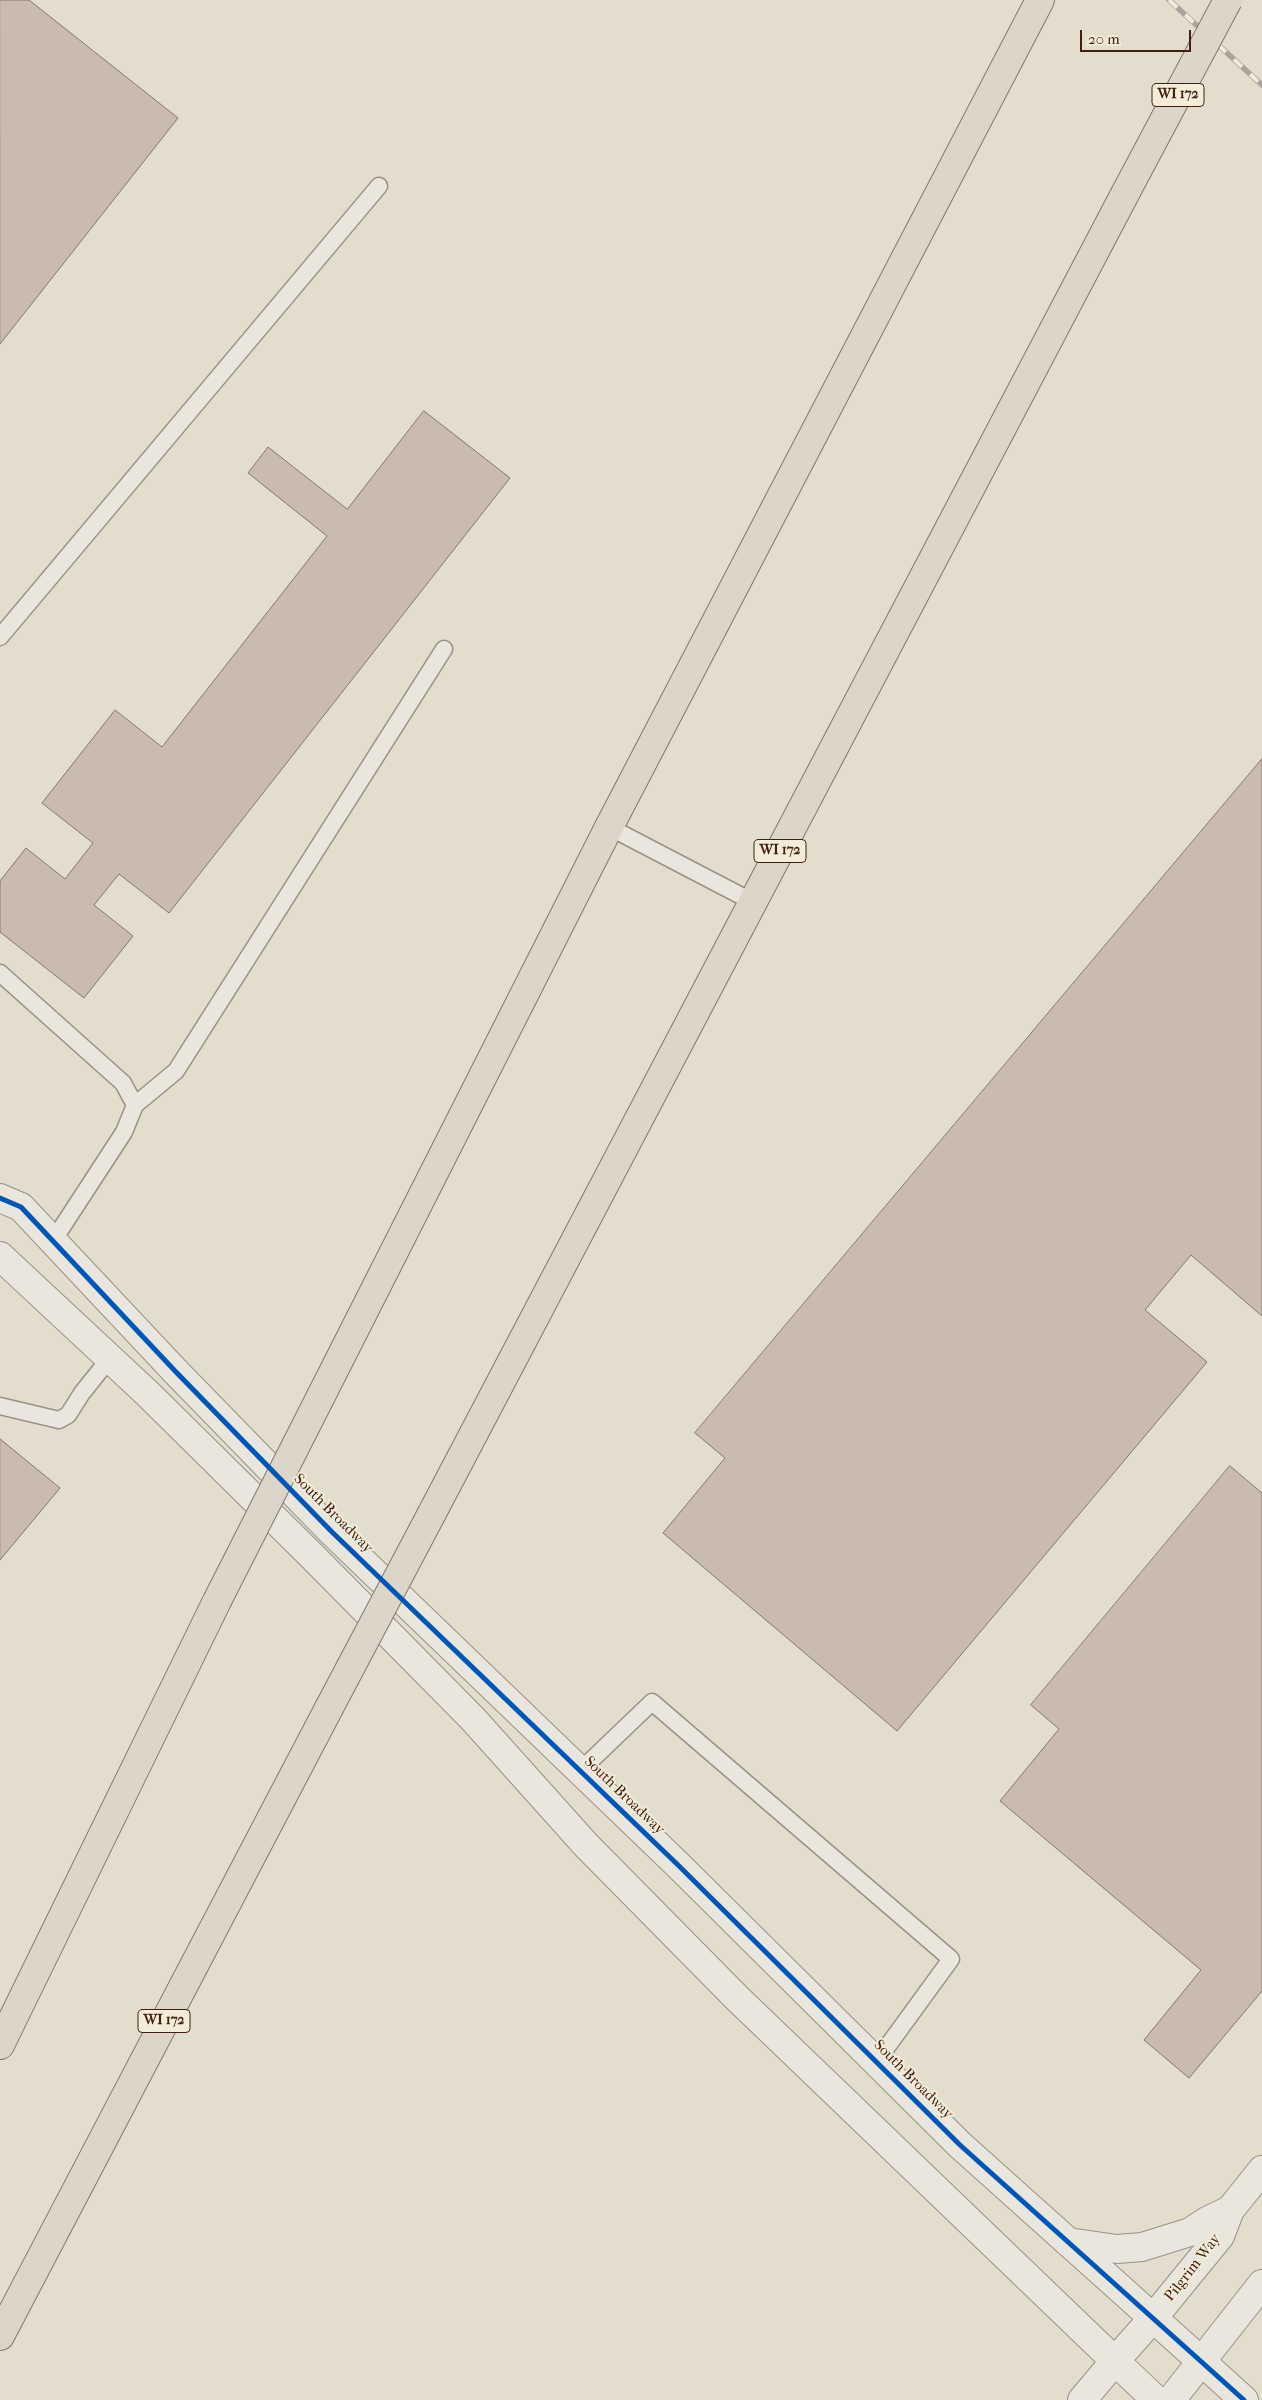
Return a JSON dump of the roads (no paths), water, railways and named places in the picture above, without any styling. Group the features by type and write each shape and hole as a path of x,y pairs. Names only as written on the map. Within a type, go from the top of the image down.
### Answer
{"highway":[{"path":"0,2046 217,1601 609,827 1040,0"},
{"name":"WI 172","path":"0,2336 1228,0"}],"street":[{"name":"South Broadway","path":"0,1198 21,1207 176,1372 332,1532 580,1771 960,2145 1244,2400"},
{"path":"0,1256 110,1358 312,1556 473,1719 586,1845 737,1998 1156,2400"},
{"name":"Pilgrim Way","path":"1082,2400 1114,2361 1154,2318 1220,2236 1230,2210 1262,2170"},
{"path":"1068,2242 1117,2249 1142,2247 1190,2232 1230,2210"},
{"path":"1172,2400 1262,2284"}],"lane":[{"path":"0,637 379,186"},
{"path":"53,1240 124,1132 135,1105 176,1071 444,649"},
{"path":"609,827 753,902"},
{"path":"0,973 123,1083 135,1105"},
{"path":"0,1406 59,1420 68,1415 82,1393 110,1358"},
{"path":"580,1771 652,1702 950,1959 876,2062"}],"railway":[{"path":"1169,0 1262,85"}]}
